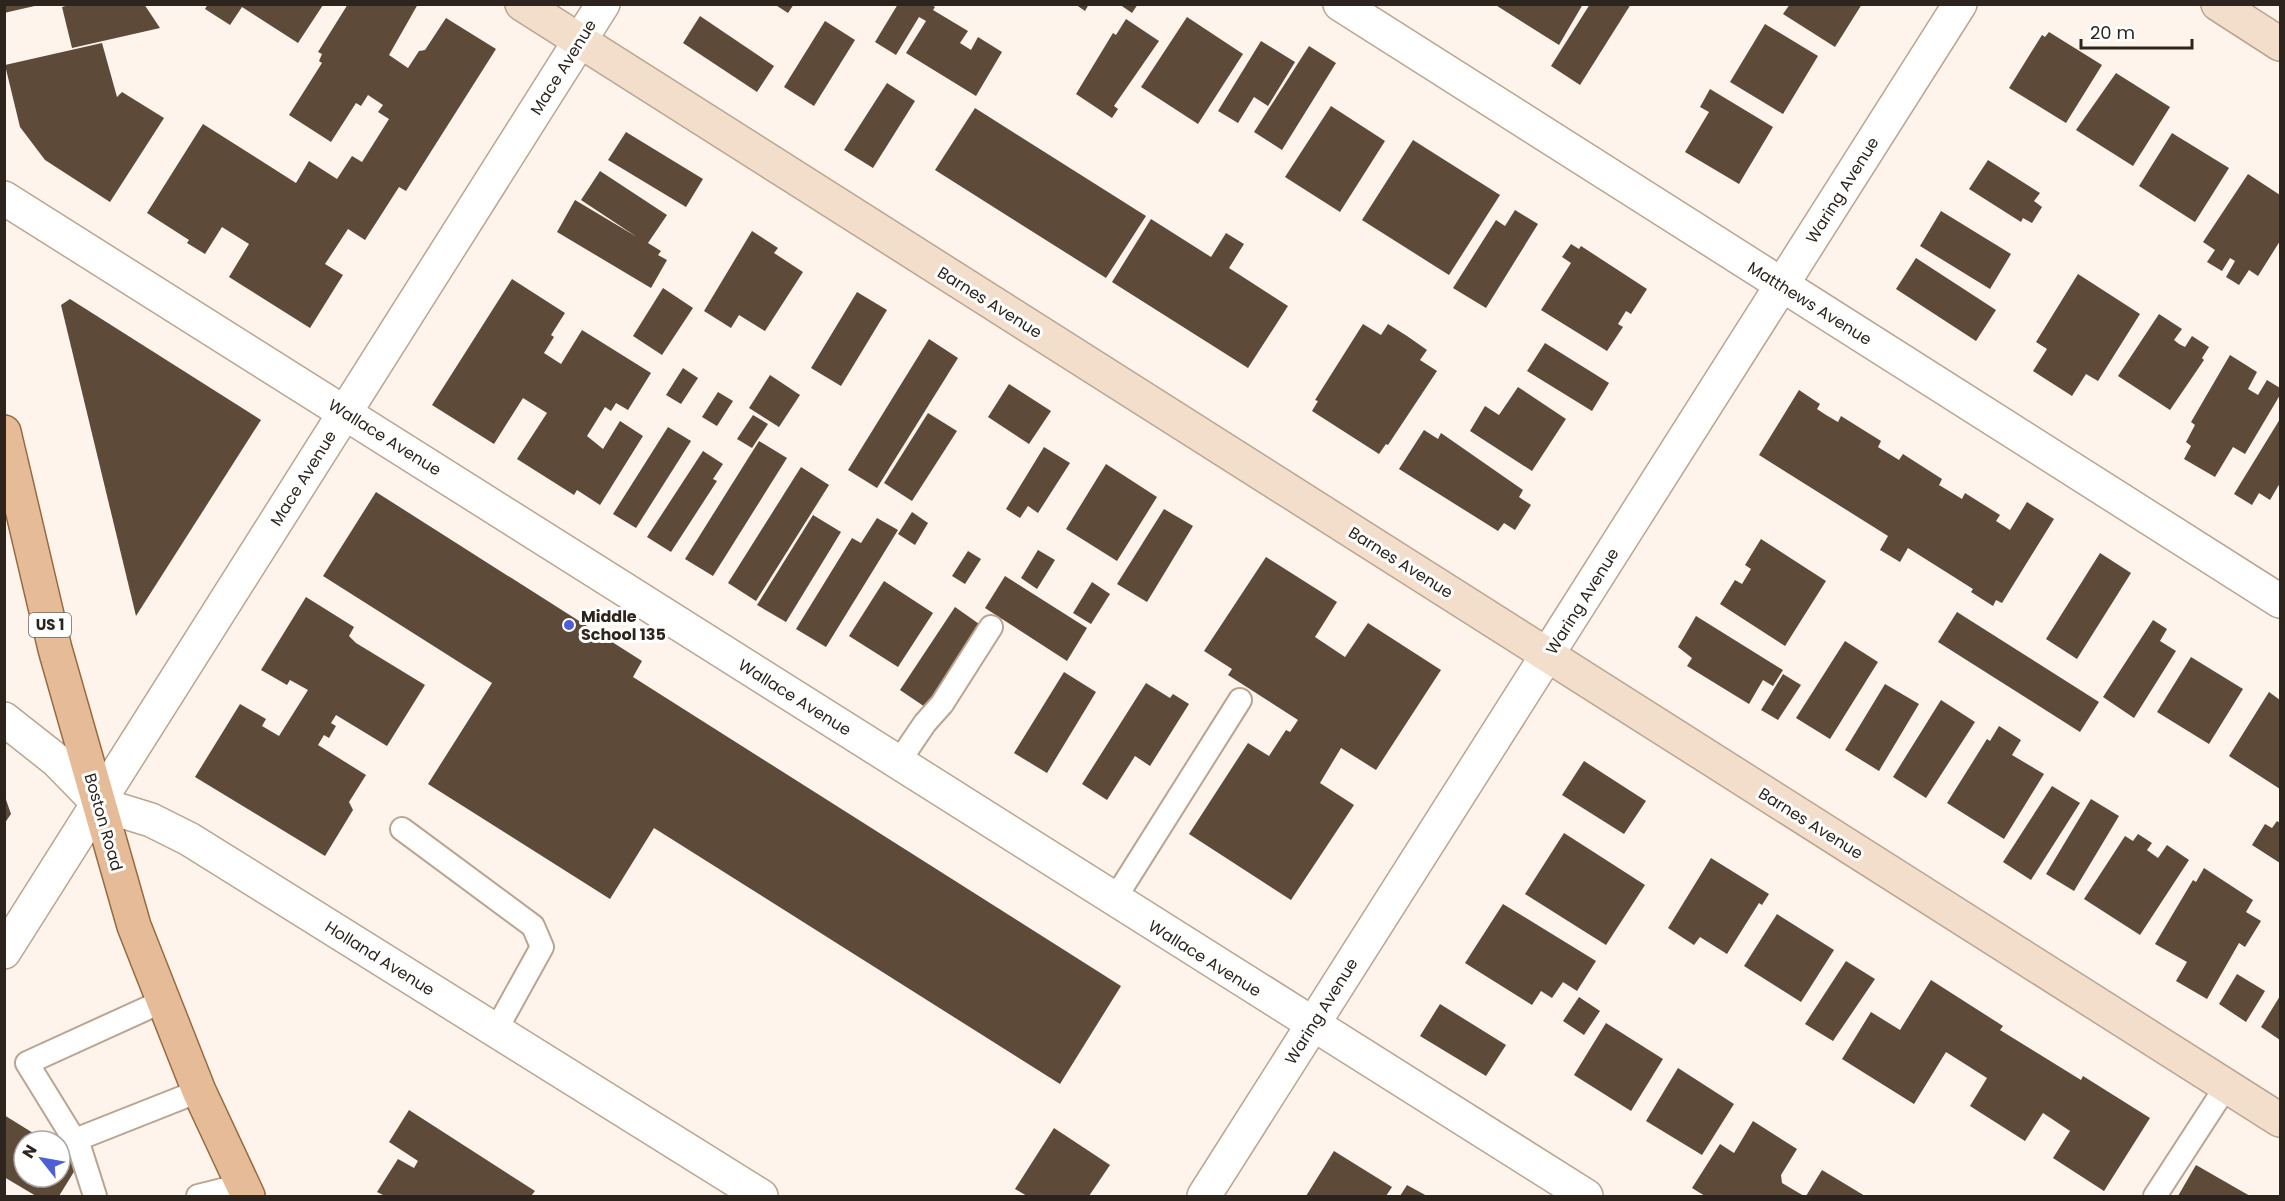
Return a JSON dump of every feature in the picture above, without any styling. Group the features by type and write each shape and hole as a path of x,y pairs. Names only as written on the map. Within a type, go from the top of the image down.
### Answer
{"main road":[{"name":"Boston Road","path":"4,432 55,649 134,926 199,1090 245,1191"}],"street":[{"name":"Barnes Avenue","path":"522,4 2280,1120"},
{"name":"Mace Avenue","path":"4,952 603,4"},
{"name":"Matthews Avenue","path":"1340,4 2280,601"},
{"name":"Waring Avenue","path":"1204,1197 1960,4"},
{"path":"2218,4 2280,44"},
{"name":"Wallace Avenue","path":"4,198 1586,1197"},
{"name":"Holland Avenue","path":"4,718 56,760 99,804 151,820 189,839 761,1197"}],"lane":[{"path":"898,763 925,723 942,704 991,627"},
{"path":"1114,900 1240,700"},
{"path":"402,829 533,926 542,947 496,1030"},
{"path":"95,1197 75,1140 27,1063 163,1001"},
{"path":"2155,1197 2227,1085"},
{"path":"75,1140 199,1090"},
{"path":"198,1197 245,1191"}],"building":[{"path":"4,4 39,4 39,5 4,13"},
{"path":"73,4 144,4 160,28 72,48 62,7"},
{"path":"208,4 323,5 298,43 242,7 230,25 205,9"},
{"path":"348,4 418,4 389,55 408,68 419,51 425,50 446,18 496,49 406,191 399,187 365,240 348,229 325,264 343,275 310,328 229,277 249,244 222,227 205,254 187,243 189,240 147,213 203,124 296,183 309,161 337,179 352,156 362,162 389,119 378,112 383,105 368,95 361,106 356,103 331,142 289,115 322,63 319,61 322,54 318,52"},
{"path":"774,4 794,4 788,13"},
{"path":"898,4 930,4 935,7 933,10 968,31 960,43 971,50 978,37 1002,52 976,96 906,53 926,21 919,17 896,55 875,42"},
{"path":"1075,4 1089,4 1085,11"},
{"path":"1119,4 1138,4 1132,13"},
{"path":"1494,4 1583,4 1559,45"},
{"path":"1590,4 1631,4 1580,85 1551,66"},
{"path":"1790,4 1862,4 1835,47 1783,14"},
{"path":"700,16 774,66 757,92 683,43"},
{"path":"1187,17 1243,54 1198,124 1141,87"},
{"path":"1126,19 1159,41 1114,106 1118,109 1112,118 1076,94 1113,33 1116,35"},
{"path":"825,21 855,40 814,106 784,87"},
{"path":"1765,24 1818,56 1783,114 1730,82"},
{"path":"2049,32 2102,65 2066,123 2009,88 2042,35 2045,37"},
{"path":"1261,41 1295,62 1268,106 1254,97 1238,123 1218,111"},
{"path":"102,43 117,97 122,92 164,118 110,202 45,160 20,127 5,65"},
{"path":"1309,46 1336,63 1282,150 1254,132"},
{"path":"2116,73 2170,107 2133,166 2076,130"},
{"path":"887,83 915,101 873,168 844,150"},
{"path":"1710,89 1773,127 1739,184 1685,152 1709,112 1700,107"},
{"path":"1331,106 1385,141 1340,212 1285,177"},
{"path":"975,108 1146,216 1106,278 935,170"},
{"path":"626,132 703,179 686,207 608,160"},
{"path":"2172,133 2229,168 2195,222 2139,186"},
{"path":"1413,140 1500,195 1449,275 1362,220"},
{"path":"1988,160 2040,193 2034,201 2042,207 2032,223 2023,218 2021,222 1969,189"},
{"path":"600,171 667,215 648,243 661,251 658,255 667,260 651,288 557,232 575,200 637,237 581,200"},
{"path":"2248,174 2280,195 2280,241 2258,276 2249,270 2239,285 2226,277 2235,261 2230,258 2222,271 2207,262 2215,250 2203,242"},
{"path":"1515,210 1538,224 1486,308 1453,288 1496,220 1505,226"},
{"path":"1941,211 2011,254 1990,289 1920,246"},
{"path":"1151,219 1211,257 1226,233 1244,244 1229,268 1288,306 1248,368 1112,282"},
{"path":"752,231 778,248 774,253 803,272 765,331 739,315 731,328 704,311"},
{"path":"1571,244 1579,249 1581,246 1647,289 1631,314 1626,311 1618,324 1623,327 1607,351 1541,310 1571,263 1562,257"},
{"path":"1916,258 1996,310 1976,341 1896,289"},
{"path":"2078,274 2140,314 2098,381 2086,374 2072,396 2033,371 2047,349 2036,342"},
{"path":"512,279 565,313 551,335 554,337 544,353 561,364 582,330 651,373 628,410 616,403 611,411 605,407 587,436 603,449 620,421 643,436 600,505 577,490 574,495 517,459 547,413 523,398 494,444 432,405"},
{"path":"663,288 693,308 662,355 633,336"},
{"path":"857,292 887,310 841,386 811,368"},
{"path":"70,299 261,420 136,616 61,305"},
{"path":"2159,314 2182,329 2174,340 2179,344 2185,347 2192,336 2209,347 2202,358 2204,360 2170,410 2118,376"},
{"path":"1363,324 1381,335 1388,324 1407,336 1427,350 1420,360 1437,371 1388,445 1386,444 1379,454 1312,411 1318,401 1315,400"},
{"path":"929,339 958,358 877,488 848,470"},
{"path":"1545,343 1609,383 1592,411 1527,371"},
{"path":"2230,355 2257,372 2248,389 2258,395 2267,380 2280,388 2280,395 2245,454 2233,447 2215,477 2184,459 2191,446 2186,442 2195,425 2191,422"},
{"path":"683,368 698,378 681,404 666,395"},
{"path":"770,375 800,395 779,427 749,408"},
{"path":"1009,384 1051,411 1029,444 988,417"},
{"path":"1518,387 1566,419 1532,471 1470,431 1485,406 1499,415"},
{"path":"1799,390 1820,404 1817,409 1826,415 1838,422 1841,416 1881,441 1878,447 1899,460 1903,454 1942,479 1939,485 1962,499 1965,493 2000,515 1996,521 2010,530 2027,502 2054,519 2002,603 1996,600 1993,606 1971,592 1973,589 1908,548 1900,562 1880,550 1888,536 1759,455"},
{"path":"718,392 733,401 717,426 702,417"},
{"path":"928,413 957,431 912,501 884,483"},
{"path":"753,415 768,424 752,448 737,439"},
{"path":"2280,419 2280,483 2270,500 2259,493 2252,505 2234,494"},
{"path":"668,427 691,441 636,528 613,514"},
{"path":"1424,430 1438,439 1441,433 1523,490 1519,497 1531,505 1515,530 1504,523 1498,531 1399,469"},
{"path":"759,441 787,458 713,576 685,559"},
{"path":"1044,447 1070,463 1038,513 1028,506 1020,518 1006,509"},
{"path":"703,451 723,464 713,479 717,481 671,552 647,537"},
{"path":"1106,464 1157,497 1117,561 1066,529"},
{"path":"801,467 829,485 756,601 728,583"},
{"path":"376,492 642,661 633,677 1121,986 1060,1084 654,828 610,899 428,784 492,683 323,576"},
{"path":"1164,509 1193,526 1147,602 1117,584"},
{"path":"912,512 928,523 915,545 898,534"},
{"path":"813,515 841,532 786,622 757,605"},
{"path":"877,518 898,530 826,647 796,629 852,538 861,543"},
{"path":"1761,539 1826,581 1785,646 1720,604 1735,580 1742,584 1751,569 1745,565"},
{"path":"1038,550 1055,560 1037,589 1021,578"},
{"path":"968,551 981,559 965,584 952,576"},
{"path":"2100,553 2131,573 2077,659 2046,639"},
{"path":"1266,557 1337,602 1315,637 1345,657 1368,623 1441,670 1376,770 1341,748 1320,783 1354,805 1291,900 1189,834 1248,743 1269,756 1286,730 1290,732 1298,720 1228,675 1232,669 1204,651"},
{"path":"1005,576 1087,628 1067,661 985,608"},
{"path":"884,581 933,613 898,667 849,636"},
{"path":"1092,582 1110,594 1091,624 1073,613"},
{"path":"306,597 354,627 349,636 356,643 425,685 387,746 336,715 331,723 336,726 329,738 324,735 318,745 366,775 349,802 353,810 325,856 195,777 240,704 266,719 262,726 279,736 308,690 290,680 287,685 261,670"},
{"path":"955,607 982,626 928,709 900,690"},
{"path":"1957,612 2099,702 2080,732 1938,642"},
{"path":"1696,616 1783,670 1773,686 1763,680 1749,704 1687,666 1692,658 1678,647"},
{"path":"2153,620 2167,629 2160,641 2176,651 2134,718 2103,697"},
{"path":"1845,641 1878,662 1830,739 1796,718"},
{"path":"2191,657 2243,689 2209,744 2157,712"},
{"path":"1064,672 1096,692 1047,773 1014,753"},
{"path":"1783,674 1801,685 1778,720 1761,710"},
{"path":"1146,683 1170,698 1173,694 1189,704 1150,766 1135,756 1107,800 1082,784"},
{"path":"1885,684 1919,704 1879,771 1845,750"},
{"path":"2269,692 2280,700 2280,789 2229,756"},
{"path":"1941,700 1975,722 1926,798 1893,777"},
{"path":"1999,726 2021,740 2012,755 2044,774 2004,839 1947,803 1987,739 1990,741"},
{"path":"1584,761 1646,801 1624,834 1562,795"},
{"path":"2052,786 2080,803 2031,880 2003,862"},
{"path":"4,794 11,814 4,824"},
{"path":"2091,799 2119,816 2074,891 2046,874"},
{"path":"2277,821 2280,823 2280,863 2252,845 2265,824 2272,828"},
{"path":"1564,833 1645,885 1606,945 1525,894"},
{"path":"2138,834 2152,843 2147,850 2158,858 2167,845 2189,860 2140,935 2084,899 2125,836 2133,841"},
{"path":"1711,858 1769,894 1762,905 1759,903 1727,954 1700,937 1694,945 1668,928"},
{"path":"2204,868 2253,900 2246,912 2261,921 2245,947 2239,943 2207,999 2176,981 2187,962 2155,944 2193,880 2196,882"},
{"path":"1503,904 1596,961 1577,991 1563,982 1552,998 1541,991 1532,1005 1465,963"},
{"path":"1777,914 1834,950 1801,1002 1744,966"},
{"path":"1846,961 1875,979 1833,1041 1805,1024"},
{"path":"2237,974 2265,991 2246,1022 2219,1004"},
{"path":"1931,980 2003,1026 2000,1030 2081,1080 2083,1076 2150,1118 2104,1191 2053,1158 2070,1131 2043,1113 2025,1141 1970,1106 1987,1078 1946,1052 1914,1104 1842,1059 1871,1012 1900,1030"},
{"path":"2280,996 2280,1040 2261,1027"},
{"path":"1579,997 1600,1011 1584,1035 1563,1021"},
{"path":"1440,1004 1506,1045 1486,1076 1420,1036"},
{"path":"1606,1023 1663,1059 1631,1111 1574,1075"},
{"path":"1678,1068 1734,1104 1702,1155 1646,1121"},
{"path":"409,1110 535,1191 531,1196 385,1196 377,1192 398,1159 414,1168 418,1161 389,1142"},
{"path":"4,1115 27,1129 12,1129 12,1182 4,1177"},
{"path":"1753,1121 1797,1149 1781,1175 1782,1183 1804,1196 1705,1196 1692,1188 1720,1144 1734,1153"},
{"path":"1054,1128 1110,1165 1089,1196 1027,1196 1015,1189"},
{"path":"1334,1151 1392,1187 1386,1196 1306,1196"},
{"path":"72,1157 80,1162 72,1175"},
{"path":"2196,1165 2250,1196 2178,1196"},
{"path":"1822,1170 1865,1196 1806,1196"},
{"path":"1407,1185 1427,1196 1400,1196"},
{"path":"24,1189 63,1189 59,1196 36,1196"}],"place":[{"name":"Middle School 135","path":"569,625"}]}
